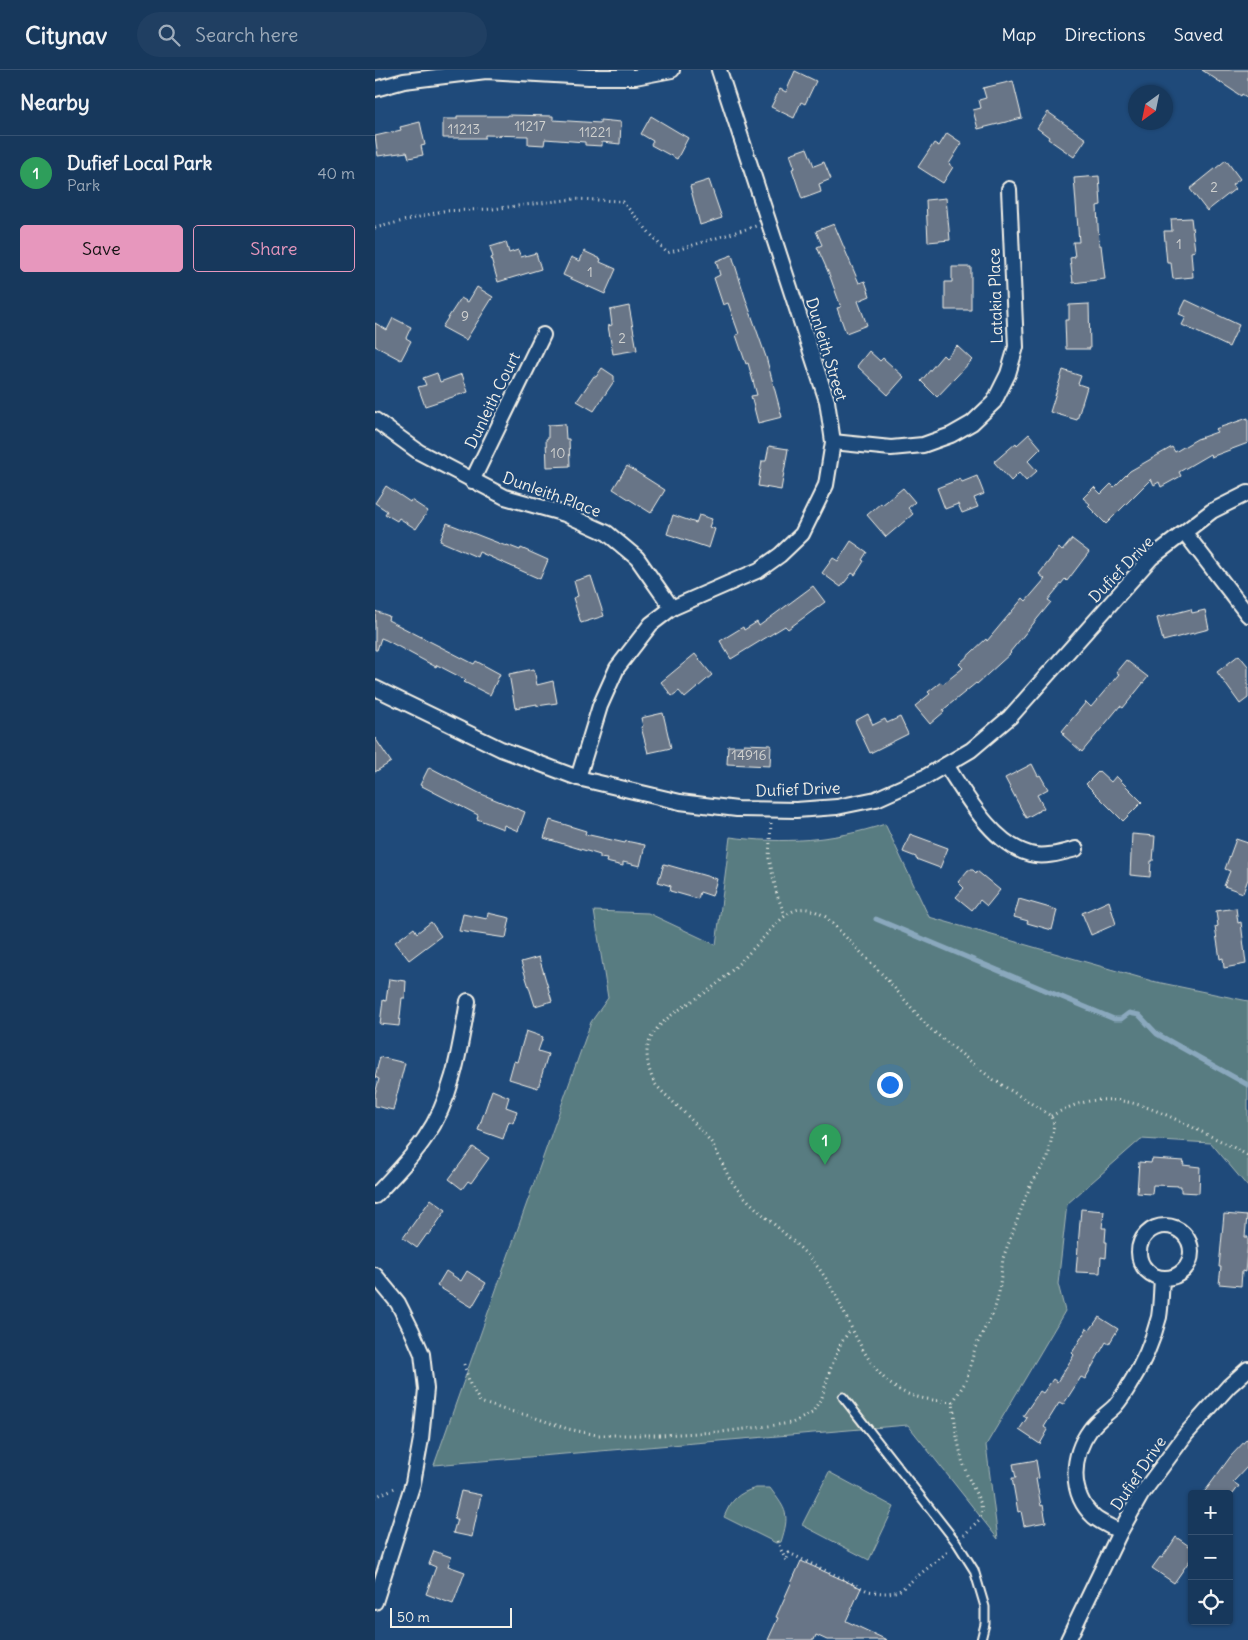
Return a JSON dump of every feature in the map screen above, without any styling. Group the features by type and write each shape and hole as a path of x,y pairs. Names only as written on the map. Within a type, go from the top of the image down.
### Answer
{"street":[{"path":"375,89 423,78 486,71 589,77 635,77 673,70"},
{"name":"Dunleith Street","path":"578,778 600,706 617,668 651,624 671,608 759,570 780,555 802,534 826,485 833,442 827,402 719,70"},
{"name":"Latakia Place","path":"833,442 891,448 923,445 951,435 972,423 994,402 1008,374 1016,347 1009,189"},
{"name":"Dunleith Court","path":"471,480 543,335"},
{"name":"Dunleith Place","path":"375,420 419,452 505,497 565,514 607,533 637,558 671,608"},
{"name":"Dufief Drive","path":"375,688 501,749 578,778 680,802 737,808 837,807 876,798 925,777 971,750 1010,717 1151,558 1212,511 1248,493"},
{"path":"1185,533 1248,615"},
{"path":"946,765 985,821 1009,845 1030,854 1055,855 1076,849"},
{"path":"375,1196 425,1138 441,1110 458,1060 468,1001"},
{"path":"375,1275 398,1303 412,1331 422,1354 426,1389 421,1439 413,1484 375,1602"},
{"path":"1120,1532 1094,1517 1081,1502 1075,1484 1075,1467 1089,1430 1115,1405 1131,1384 1144,1360 1159,1316 1163,1279"},
{"name":"Dufief Drive","path":"1068,1640 1120,1532 1141,1495 1186,1434 1229,1386 1248,1369"}],"lane":[{"path":"843,1397 957,1543 974,1570 981,1589 985,1616 981,1640"}],"path":[{"path":"375,228 443,211 492,209 574,199 621,201 667,253 769,222"},
{"path":"772,809 769,858 775,886 785,915"},
{"path":"777,1541 786,1561 789,1553 868,1591 890,1593 899,1591 948,1553 979,1520 982,1513 981,1504 962,1460 956,1432 953,1402 966,1380 975,1348 995,1308 999,1293 1003,1258 1030,1186 1048,1158 1054,1124 1051,1116 991,1078 928,1027 885,978 826,917 806,908 798,908 785,915 717,984 672,1014 659,1028 651,1039 647,1050 651,1076 656,1085 701,1130 713,1145 728,1178 737,1190 797,1246 819,1270 870,1360 886,1380 905,1393 917,1397 953,1402"},
{"path":"1051,1116 1070,1106 1099,1100 1141,1105 1176,1119 1248,1156"},
{"path":"464,1364 470,1384 480,1402 567,1429 597,1434 661,1435 721,1432 792,1423 812,1413 822,1397 841,1343 851,1328"},
{"path":"375,1497 401,1486"}],"green space":[{"path":"885,824 929,917 1152,981 1248,1001 1248,1187 1211,1143 1141,1139 1067,1204 1058,1284 1065,1311 986,1445 998,1539 908,1425 434,1465 591,1022 608,998 594,911 648,913 716,945 730,837 808,840 847,834"},
{"path":"829,1472 894,1507 869,1560 802,1525"},
{"path":"756,1488 770,1488 783,1508 786,1519 781,1542 776,1543 724,1517 729,1506 736,1498 744,1492"}],"building":[{"path":"1202,70 1248,70 1248,98 1242,94 1241,96"},
{"path":"795,71 816,81 805,104 801,102 794,118 771,107 780,89 786,92"},
{"path":"1013,81 1022,118 978,129 973,110 981,108 979,100 986,98 983,88"},
{"path":"1048,112 1086,139 1074,157 1048,139 1049,137 1037,128"},
{"path":"457,116 553,116 553,120 600,123 600,120 621,122 620,144 602,142 602,146 585,145 585,142 545,139 544,145 528,144 528,136 485,135 485,138 443,138 443,119 457,119"},
{"path":"651,116 688,138 677,159 651,145 653,141 641,134"},
{"path":"420,122 425,145 421,146 423,155 409,158 407,152 378,156 375,136 401,130 400,127"},
{"path":"947,133 962,143 949,164 953,167 943,183 918,167 934,143 939,146"},
{"path":"807,148 814,166 824,162 831,179 819,184 821,192 802,199 792,169 795,168 790,154"},
{"path":"1226,160 1240,179 1232,185 1235,189 1207,211 1190,189"},
{"path":"1099,176 1101,205 1097,206 1099,245 1101,245 1105,279 1073,283 1070,258 1075,257 1073,242 1079,242 1074,178"},
{"path":"709,180 722,218 700,225 690,186"},
{"path":"946,198 950,240 928,242 926,200"},
{"path":"1191,218 1195,251 1191,252 1193,277 1173,279 1171,263 1167,263 1164,231 1172,231 1171,219"},
{"path":"834,224 859,283 865,281 870,296 858,301 867,325 846,333 837,308 841,307 817,247 822,245 816,231"},
{"path":"506,242 509,253 518,250 521,257 536,253 541,269 498,282 490,247"},
{"path":"584,251 601,259 600,262 616,269 605,294 563,275 571,257 580,261"},
{"path":"732,255 766,357 782,417 758,423 751,396 757,395 748,363 746,364 736,335 739,334 728,303 723,305 714,278 720,275 716,261"},
{"path":"952,267 971,267 971,310 945,310 945,282 952,282"},
{"path":"477,287 493,297 466,340 442,327 461,298 468,302"},
{"path":"1186,300 1239,325 1229,347 1182,325 1186,317 1179,314"},
{"path":"1089,304 1090,349 1066,349 1065,320 1069,320 1069,305"},
{"path":"629,306 637,350 613,354 608,326 612,325 610,310"},
{"path":"393,318 411,327 406,338 411,341 401,360 375,346 375,323 387,330"},
{"path":"957,346 972,360 937,397 921,381 943,355 946,358"},
{"path":"869,351 880,361 883,358 904,377 888,395 857,366"},
{"path":"602,368 614,376 614,381 594,411 577,401 594,376 596,377"},
{"path":"1063,370 1081,376 1078,384 1087,387 1077,420 1050,412"},
{"path":"437,373 440,382 462,374 468,392 425,406 418,387 426,385 423,378"},
{"path":"1248,418 1248,443 1211,457 1210,454 1179,472 1181,476 1161,487 1159,482 1154,485 1151,479 1106,524 1088,506 1090,504 1083,498 1094,487 1101,494 1111,484 1114,487 1130,471 1172,447 1175,452 1197,439 1217,432 1215,429"},
{"path":"565,424 566,439 569,439 570,466 547,467 546,439 548,438 548,425"},
{"path":"1029,434 1041,448 1028,461 1037,471 1026,481 1019,473 1011,481 994,462"},
{"path":"769,446 788,449 781,490 758,486 762,461 766,461"},
{"path":"627,466 665,490 651,513 613,489"},
{"path":"977,476 984,494 974,498 978,507 962,513 958,504 945,509 937,488 960,479 962,482"},
{"path":"386,486 428,511 416,529 399,518 397,521 385,514 387,511 375,503"},
{"path":"903,488 915,502 908,508 913,514 886,537 867,515"},
{"path":"673,515 696,523 699,515 712,519 709,527 715,529 709,548 667,534"},
{"path":"447,523 506,546 520,550 521,548 548,560 540,579 479,552 477,557 440,541"},
{"path":"1072,539 1089,552 1067,581 1065,579 1048,600 1051,602 1011,653 977,684 943,710 944,712 930,724 915,706 930,694 928,692 941,682 943,684 963,668 959,664 986,639 987,641 1023,598 1026,601 1045,579 1039,574 1059,548 1062,551"},
{"path":"851,541 867,552 862,560 864,561 855,575 852,573 841,587 822,573 833,558 838,561"},
{"path":"591,576 604,616 581,623 573,598 578,596 574,581"},
{"path":"813,586 825,602 788,629 785,626 731,659 720,641 743,627 744,630 757,622 759,626"},
{"path":"1191,609 1192,613 1205,610 1209,629 1163,641 1157,618"},
{"path":"375,611 389,616 388,620 474,664 476,661 500,674 490,695 464,682 466,680 437,665 436,667 381,638 377,650 375,650"},
{"path":"695,654 712,675 685,698 679,691 672,696 661,682"},
{"path":"1239,655 1248,666 1248,698 1240,704 1217,672"},
{"path":"1126,660 1148,677 1123,708 1120,706 1082,752 1063,735 1062,731 1086,702 1091,707 1119,674 1116,672"},
{"path":"534,669 537,685 553,681 557,703 515,708 509,674"},
{"path":"663,713 671,748 648,753 641,727 643,726 641,718"},
{"path":"868,714 873,725 885,719 887,723 900,717 908,734 870,753 855,721"},
{"path":"375,738 391,762 375,772"},
{"path":"744,744 771,745 770,766 727,764 728,746 744,746"},
{"path":"1032,764 1048,789 1037,795 1044,808 1026,818 1005,778"},
{"path":"429,767 479,793 525,812 518,831 504,825 503,829 477,819 478,815 420,785"},
{"path":"1099,771 1111,782 1116,776 1142,802 1123,821 1086,784"},
{"path":"550,820 586,831 585,834 625,843 626,841 645,845 640,866 623,862 623,866 606,862 607,859 600,858 600,855 544,838"},
{"path":"910,834 948,848 940,868 903,852"},
{"path":"1132,834 1155,836 1150,877 1130,875"},
{"path":"1236,839 1248,843 1248,879 1243,893 1224,886 1230,871 1225,869"},
{"path":"664,864 717,879 712,896 700,892 698,899 670,891 671,886 658,882"},
{"path":"968,870 973,870 976,873 977,871 1000,890 987,906 980,900 972,910 956,897 964,888 958,882"},
{"path":"1019,899 1057,910 1052,930 1014,917"},
{"path":"1109,901 1116,924 1091,935 1082,913"},
{"path":"1236,908 1238,923 1241,922 1246,964 1224,968 1223,958 1220,959 1215,927 1218,926 1216,911"},
{"path":"488,913 510,918 506,938 459,931 463,914 487,919"},
{"path":"431,922 441,936 409,960 395,942 414,928 417,933"},
{"path":"539,957 552,1001 535,1006 521,962"},
{"path":"389,979 406,981 405,998 402,998 399,1026 380,1024 383,1000 386,1001"},
{"path":"526,1031 543,1037 538,1051 548,1054 538,1088 509,1079 514,1061 517,1062"},
{"path":"380,1057 405,1063 393,1110 375,1106 375,1094 379,1079 375,1077"},
{"path":"492,1090 509,1097 506,1107 517,1111 513,1123 509,1121 503,1139 478,1130"},
{"path":"473,1147 489,1158 471,1183 468,1181 462,1189 449,1179"},
{"path":"1152,1159 1184,1161 1183,1165 1200,1167 1199,1193 1181,1192 1181,1186 1153,1185 1152,1194 1137,1193 1139,1162 1151,1163"},
{"path":"431,1199 446,1210 429,1235 427,1234 417,1248 403,1238"},
{"path":"1081,1209 1104,1211 1102,1228 1106,1228 1106,1258 1101,1257 1100,1273 1076,1272"},
{"path":"1224,1214 1247,1216 1245,1237 1248,1237 1248,1243 1245,1272 1242,1271 1241,1286 1219,1284"},
{"path":"446,1271 461,1281 467,1271 486,1283 472,1307 437,1286"},
{"path":"1099,1317 1118,1329 1109,1344 1106,1342 1085,1379 1081,1377 1063,1405 1059,1403 1044,1427 1048,1430 1040,1444 1019,1430 1027,1418 1023,1416 1040,1391 1043,1393 1053,1379 1057,1382 1074,1355 1072,1353 1087,1328 1090,1330"},
{"path":"1248,1438 1248,1466 1233,1482 1239,1486 1233,1494 1233,1490 1206,1490 1231,1456"},
{"path":"1036,1460 1039,1478 1036,1479 1046,1522 1024,1526 1021,1511 1018,1512 1012,1478 1016,1478 1013,1464"},
{"path":"461,1491 481,1495 472,1537 453,1533 457,1519 454,1519"},
{"path":"1176,1537 1188,1545 1188,1563 1174,1583 1152,1568 1160,1557 1162,1558"},
{"path":"434,1551 451,1557 448,1566 465,1572 453,1604 426,1594 436,1567 429,1564"},
{"path":"801,1561 861,1588 846,1621 887,1640 827,1640 816,1635 814,1640 768,1640"}],"waterway":[{"path":"876,919 1114,1019 1121,1019 1129,1013 1139,1015 1157,1034 1248,1085"}],"place":[{"name":"Dufief Local Park","path":"825,1165"}]}
